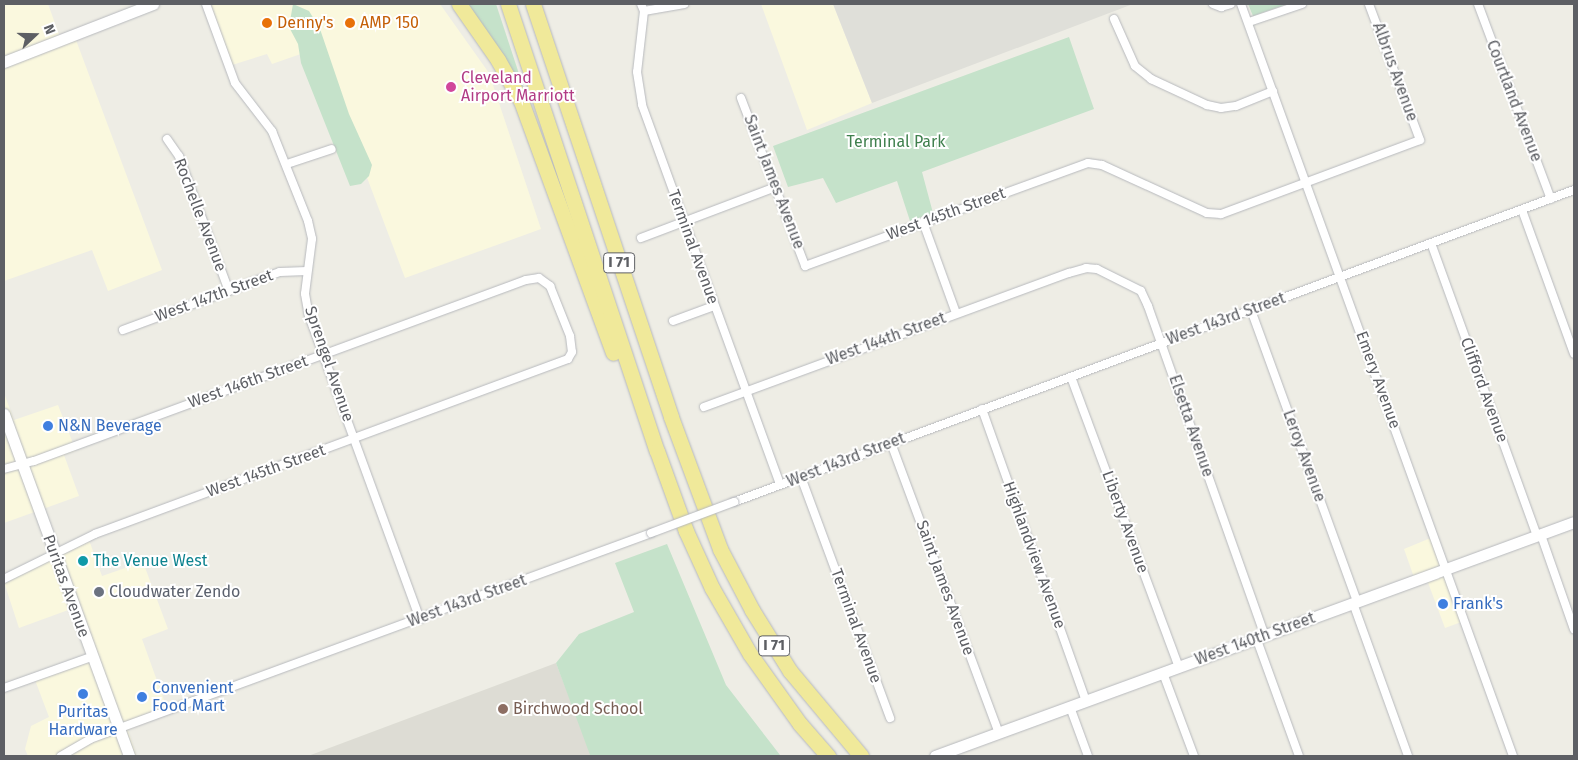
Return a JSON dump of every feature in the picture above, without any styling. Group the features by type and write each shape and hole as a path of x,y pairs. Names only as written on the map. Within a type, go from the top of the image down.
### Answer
{"highway":[{"path":"459,4 498,60 521,102 615,358 656,451"},
{"name":"I 71","path":"508,4 656,451 699,559 732,625 775,690 828,756"},
{"name":"I 71","path":"533,4 670,417 709,522 733,576 769,639 810,697 861,756"},
{"path":"544,4 683,424 709,522"}],"street":[{"path":"4,62 150,4"},
{"name":"Sprengel Avenue","path":"206,4 235,83 272,131 287,164 312,239 305,294 309,316 420,619"},
{"path":"643,7 684,4"},
{"path":"1213,4 1222,7 1231,4"},
{"name":"Emery Avenue","path":"1242,4 1448,569 1513,756"},
{"path":"1249,22 1302,4"},
{"name":"Albrus Avenue","path":"1307,184 1420,140 1370,4"},
{"name":"Courtland Avenue","path":"1478,4 1551,199"},
{"name":"Terminal Avenue","path":"643,7 637,72 642,105 683,222 780,484"},
{"path":"1114,19 1135,66 1151,79 1207,106 1221,108 1236,106 1273,91"},
{"name":"Saint James Avenue","path":"742,98 805,266"},
{"name":"Rochelle Avenue","path":"167,139 179,156 229,292"},
{"path":"287,164 332,150"},
{"name":"West 145th Street","path":"805,266 1088,163 1102,165 1207,213 1221,214 1307,184"},
{"path":"641,238 776,187"},
{"name":"West 143rd Street","path":"62,756 90,738 420,619 1574,190"},
{"path":"1522,210 1574,354"},
{"path":"923,222 956,313"},
{"name":"Clifford Avenue","path":"1431,244 1574,629"},
{"name":"Elsetta Avenue","path":"1069,273 1086,268 1098,269 1141,291 1162,343 1299,756"},
{"name":"West 147th Street","path":"123,330 280,272 307,271"},
{"name":"West 144th Street","path":"704,407 1069,273"},
{"name":"West 146th Street","path":"4,469 526,280 545,281 560,310"},
{"path":"673,321 714,306"},
{"name":"West 145th Street","path":"4,579 95,534 568,359 572,352 570,336 560,310"},
{"name":"Leroy Avenue","path":"1251,310 1408,756"},
{"name":"Liberty Avenue","path":"1072,376 1179,667"},
{"name":"Highlandview Avenue","path":"982,409 1086,701"},
{"name":"Puritas Avenue","path":"4,414 91,657 129,756"},
{"name":"Saint James Avenue","path":"890,443 998,733"},
{"name":"Terminal Avenue","path":"801,477 890,718"},
{"name":"West 140th Street","path":"935,756 1574,522"},
{"path":"4,688 91,657"},
{"path":"1163,673 1194,756"},
{"path":"1070,707 1088,756"}],"shaded area":[{"path":"4,4 48,4 60,37 73,32 162,270 108,291 92,250 4,281"},
{"path":"208,4 440,4 489,73 541,229 405,278 318,48 272,64 267,54 232,65"},
{"path":"761,4 833,4 872,103 807,130"},
{"path":"833,4 1133,4 872,103"},
{"path":"4,393 14,420 58,405 76,451 64,455 79,496 4,523"},
{"path":"1433,537 1464,621 1445,628 1427,580 1416,583 1404,549"},
{"path":"89,540 102,576 143,562 168,629 142,639 169,714 128,730 137,756 28,756 25,749 31,726 49,717 35,680 88,661 71,609 19,628 4,582"},
{"name":"Birchwood School","path":"556,663 592,756 308,756"}],"green space":[{"path":"293,4 309,11 320,29 349,114 372,165 369,176 361,184 350,186 301,63 298,44 289,27"},
{"path":"464,4 496,4 528,101"},
{"path":"1248,4 1287,4 1253,16"},
{"name":"Terminal Park","path":"1069,37 1094,109 922,172 933,213 910,221 897,181 836,203 823,178 788,187 773,146"},
{"path":"667,544 726,685 780,755 590,755 556,663 579,634 634,612 615,563"}],"place":[{"name":"Denny's","path":"267,23"},
{"name":"AMP 150","path":"350,23"},
{"name":"Cleveland Airport Marriott","path":"451,87"},
{"name":"N&N Beverage","path":"48,426"},
{"name":"The Venue West","path":"83,561"},
{"name":"Cloudwater Zendo","path":"99,592"},
{"name":"Frank's","path":"1443,604"},
{"name":"Puritas Hardware","path":"83,694"},
{"name":"Convenient Food Mart","path":"142,697"},
{"name":"Birchwood School","path":"503,709"}]}
